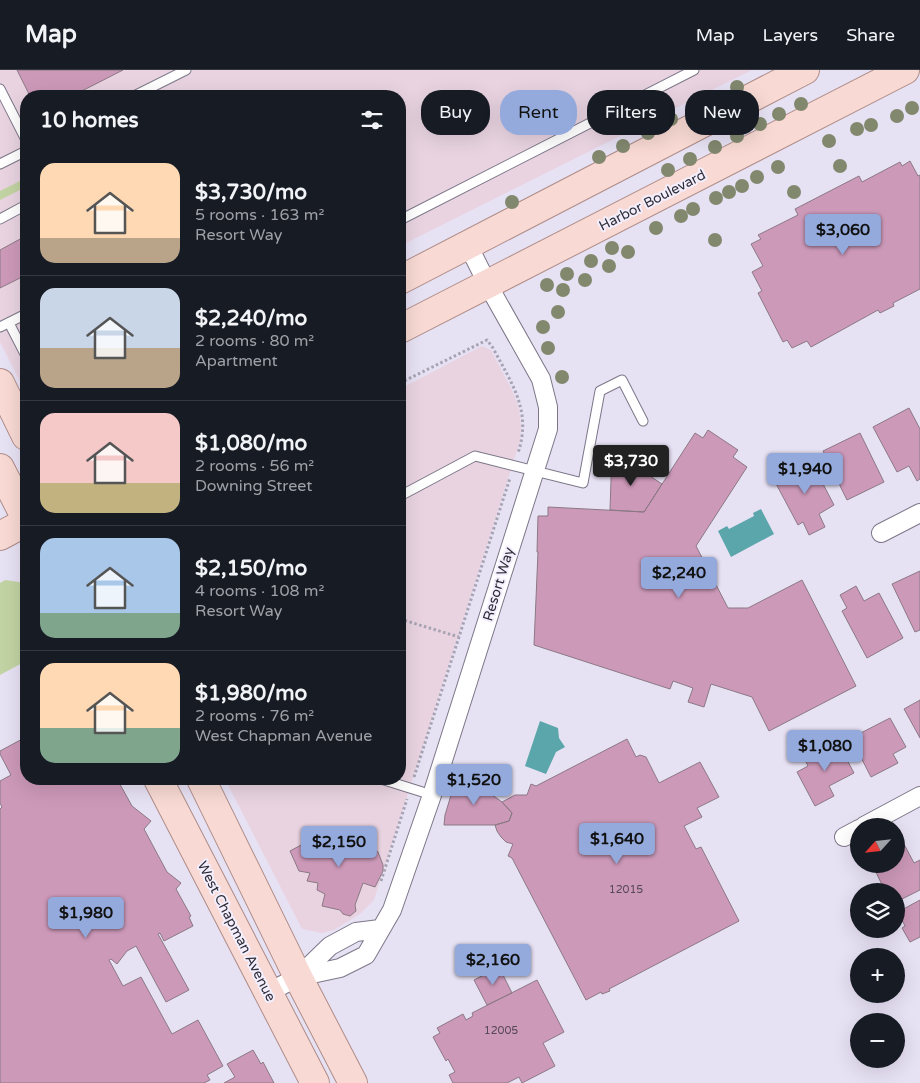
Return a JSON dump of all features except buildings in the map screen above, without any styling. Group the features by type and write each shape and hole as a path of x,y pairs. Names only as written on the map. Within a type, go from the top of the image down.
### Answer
{"main road":[{"name":"Harbor Boulevard","path":"406,327 905,70"},
{"path":"406,277 793,73"},
{"path":"0,383 20,424"},
{"path":"8,477 20,506"},
{"path":"0,536 20,524"},
{"name":"West Chapman Avenue","path":"161,785 315,1083"},
{"path":"204,785 298,976 354,1083"}],"street":[{"name":"Resort Way","path":"298,976 340,968 366,955 392,910 432,795 548,429 548,407 541,379 468,245"},
{"path":"881,533 920,513"},
{"path":"879,818 920,796"},
{"name":"Resort Way","path":"269,992 298,976 330,946 356,932 380,929"}],"lane":[{"path":"146,90 186,70"},
{"path":"406,217 694,70"},
{"path":"0,89 20,128"},
{"path":"0,164 20,154"},
{"path":"0,219 20,208"},
{"path":"0,328 20,317"},
{"path":"9,323 20,344"},
{"path":"406,493 475,456 583,483 600,391 622,380 643,421"},
{"path":"401,785 432,795"}],"path":[{"path":"378,890 523,439 523,420 520,402 488,340 406,380"},
{"path":"406,621 459,637"}],"shaded area":[{"path":"0,70 752,70 712,90 685,90 685,104 675,108 675,90 587,90 587,135 622,135 406,243 406,90 20,90 20,381 0,342"},
{"path":"20,181 20,190 0,200 0,191"},
{"path":"482,346 491,350 512,390 519,408 520,441 374,900 360,914 334,930 322,933 302,929 228,785 406,785 406,386"},
{"path":"761,509 774,534 731,557 718,531 727,526 729,529 754,516 753,513"},
{"path":"5,580 20,582 20,664 0,675 0,583"},
{"path":"540,721 558,728 559,738 565,747 556,752 546,774 525,766"}]}
